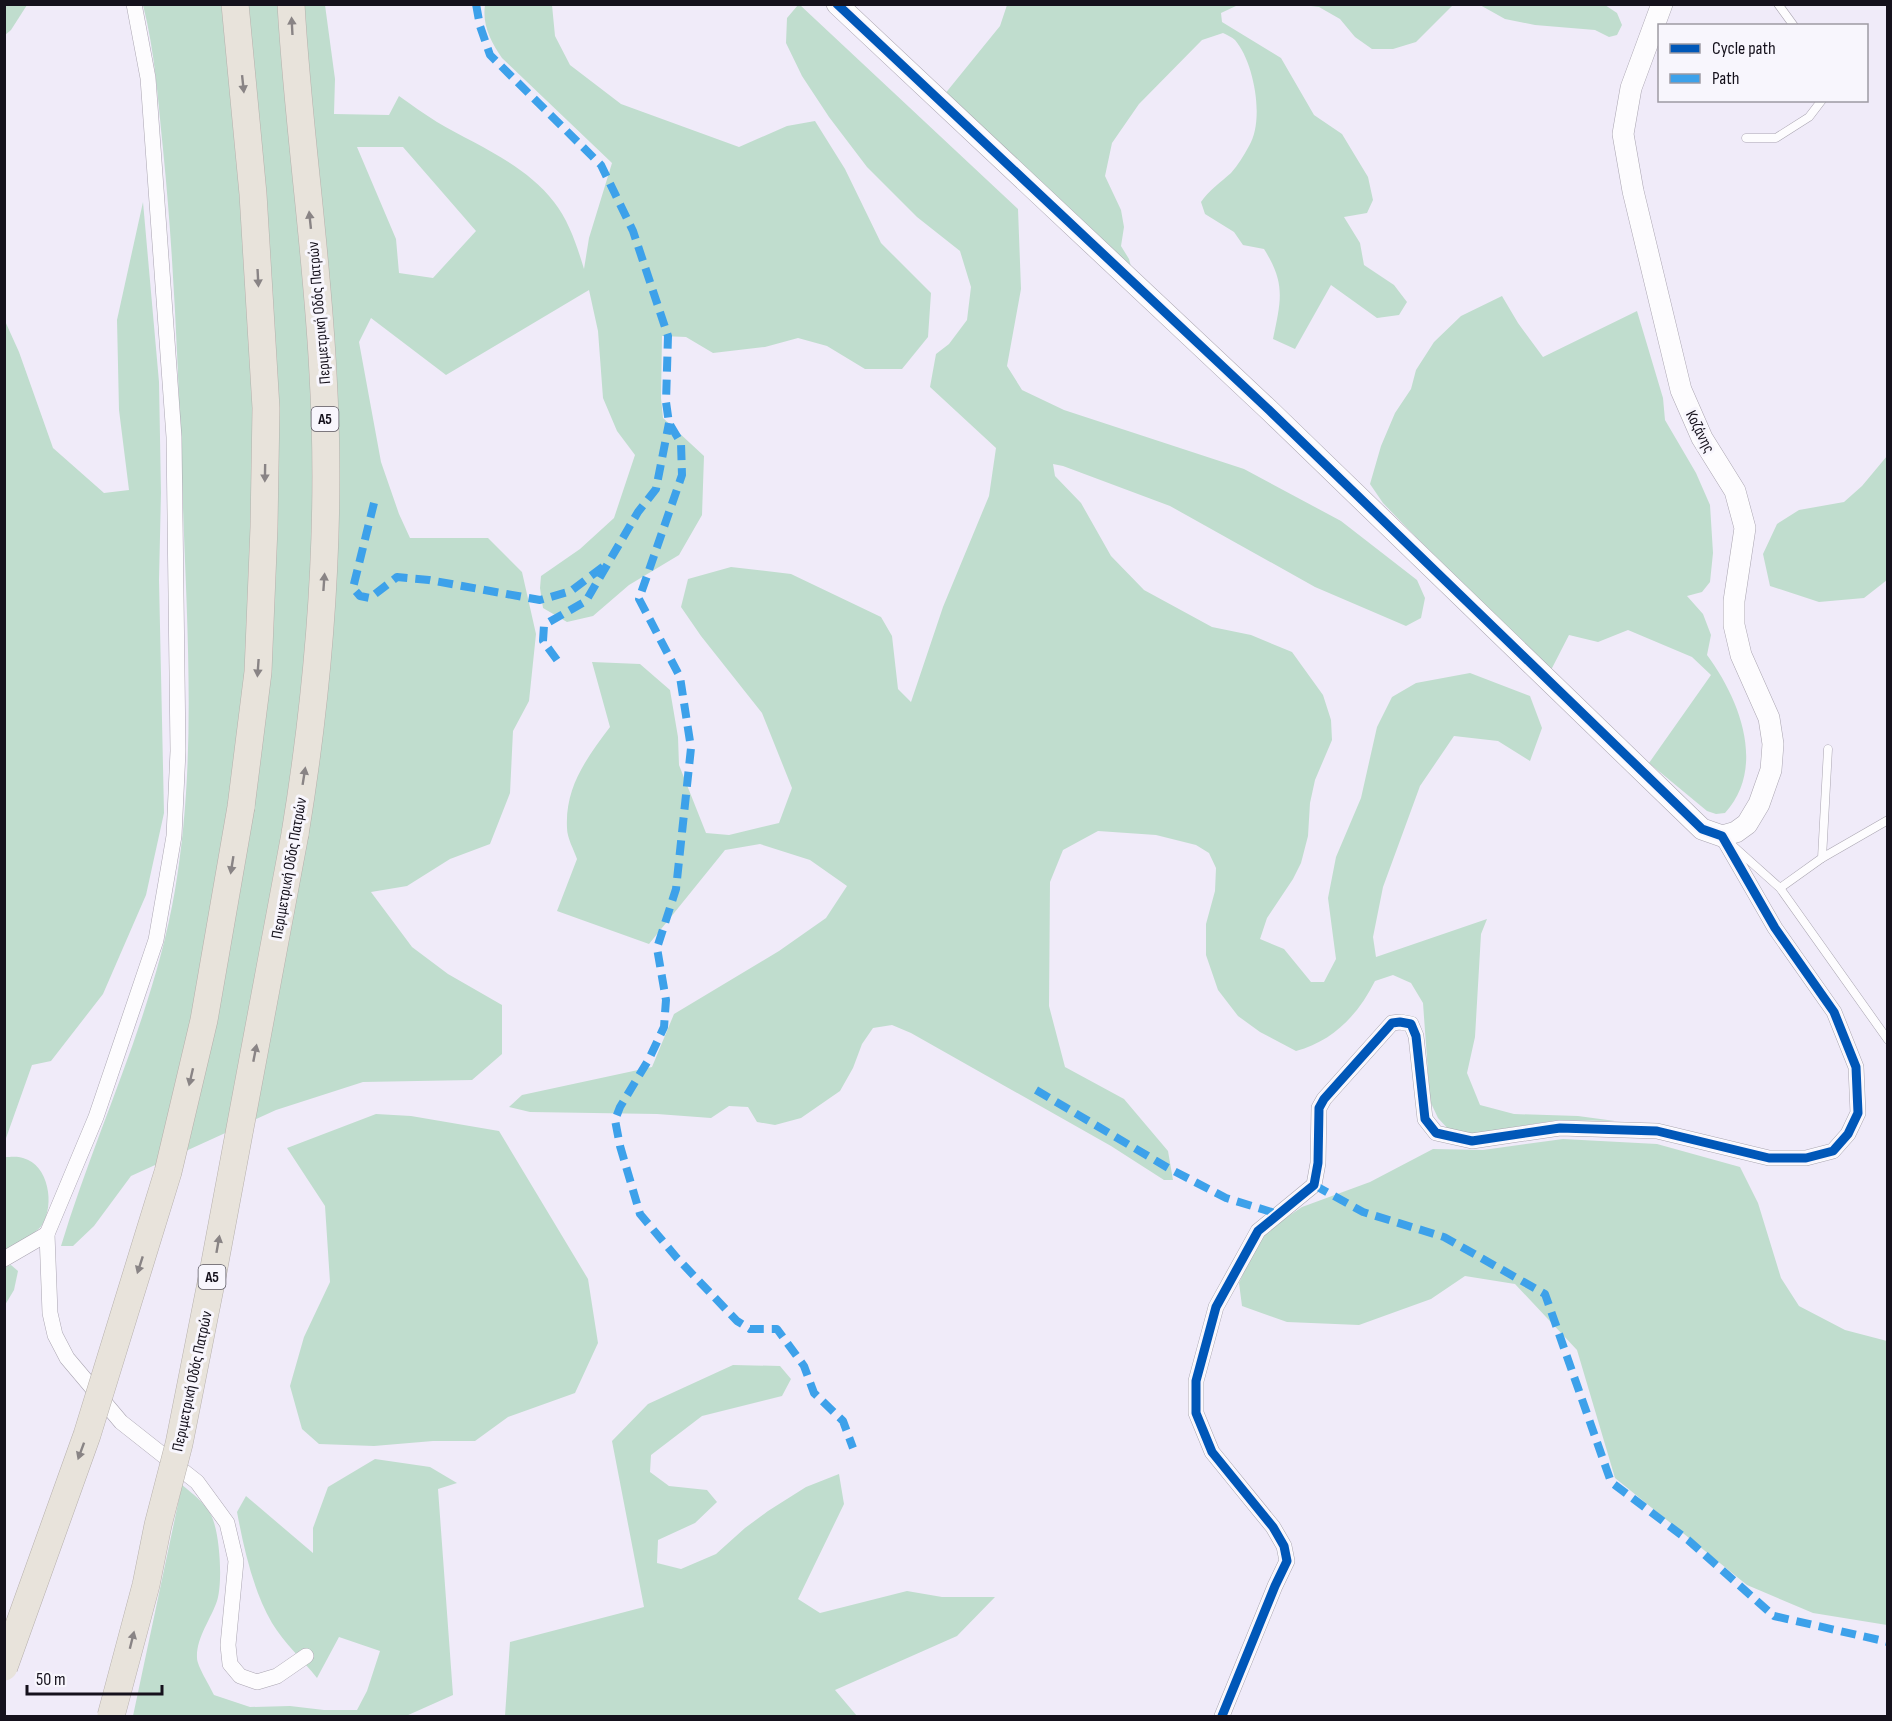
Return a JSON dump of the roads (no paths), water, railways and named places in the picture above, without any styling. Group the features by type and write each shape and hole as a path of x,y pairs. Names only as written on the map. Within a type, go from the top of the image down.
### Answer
{"highway":[{"path":"4,1667 87,1435 168,1172 204,1020 241,807 258,672 266,408 253,194 234,4"},
{"name":"Περιμετρική Οδός Πατρών","path":"111,1716 146,1585 179,1444 295,834 315,695 326,554 326,432 320,317 299,115 291,4"}],"street":[{"path":"134,4 148,78 174,437 178,751 174,836 156,939 96,1117 47,1234 50,1313 55,1335 67,1358 121,1422 197,1482 214,1502 227,1523 236,1561 228,1645 230,1664 240,1676 257,1682 277,1676 306,1656"},
{"path":"837,4 1269,410 1702,828 1722,836 1775,928 1834,1012 1856,1067 1858,1113 1848,1134 1833,1151 1806,1158 1769,1158 1657,1131 1560,1128 1472,1141 1436,1133 1425,1119 1416,1036 1411,1024 1392,1023 1323,1099 1320,1107 1318,1163 1314,1185 1258,1231 1216,1307 1196,1381 1196,1413 1212,1452 1273,1527 1284,1546 1287,1561 1222,1716"},
{"name":"Κοζάνης","path":"1662,4 1631,88 1623,134 1633,191 1681,390 1702,438 1735,491 1745,528 1734,601 1734,625 1741,656 1769,718 1773,744 1771,770 1759,804 1747,824 1722,836"},
{"path":"4,1259 47,1234"}],"lane":[{"path":"1778,4 1793,24"},
{"path":"1746,138 1776,138 1809,117 1820,102"},
{"path":"1822,858 1828,749"},
{"path":"1780,888 1822,858 1887,820"},
{"path":"1722,836 1780,888 1887,1040"}]}
